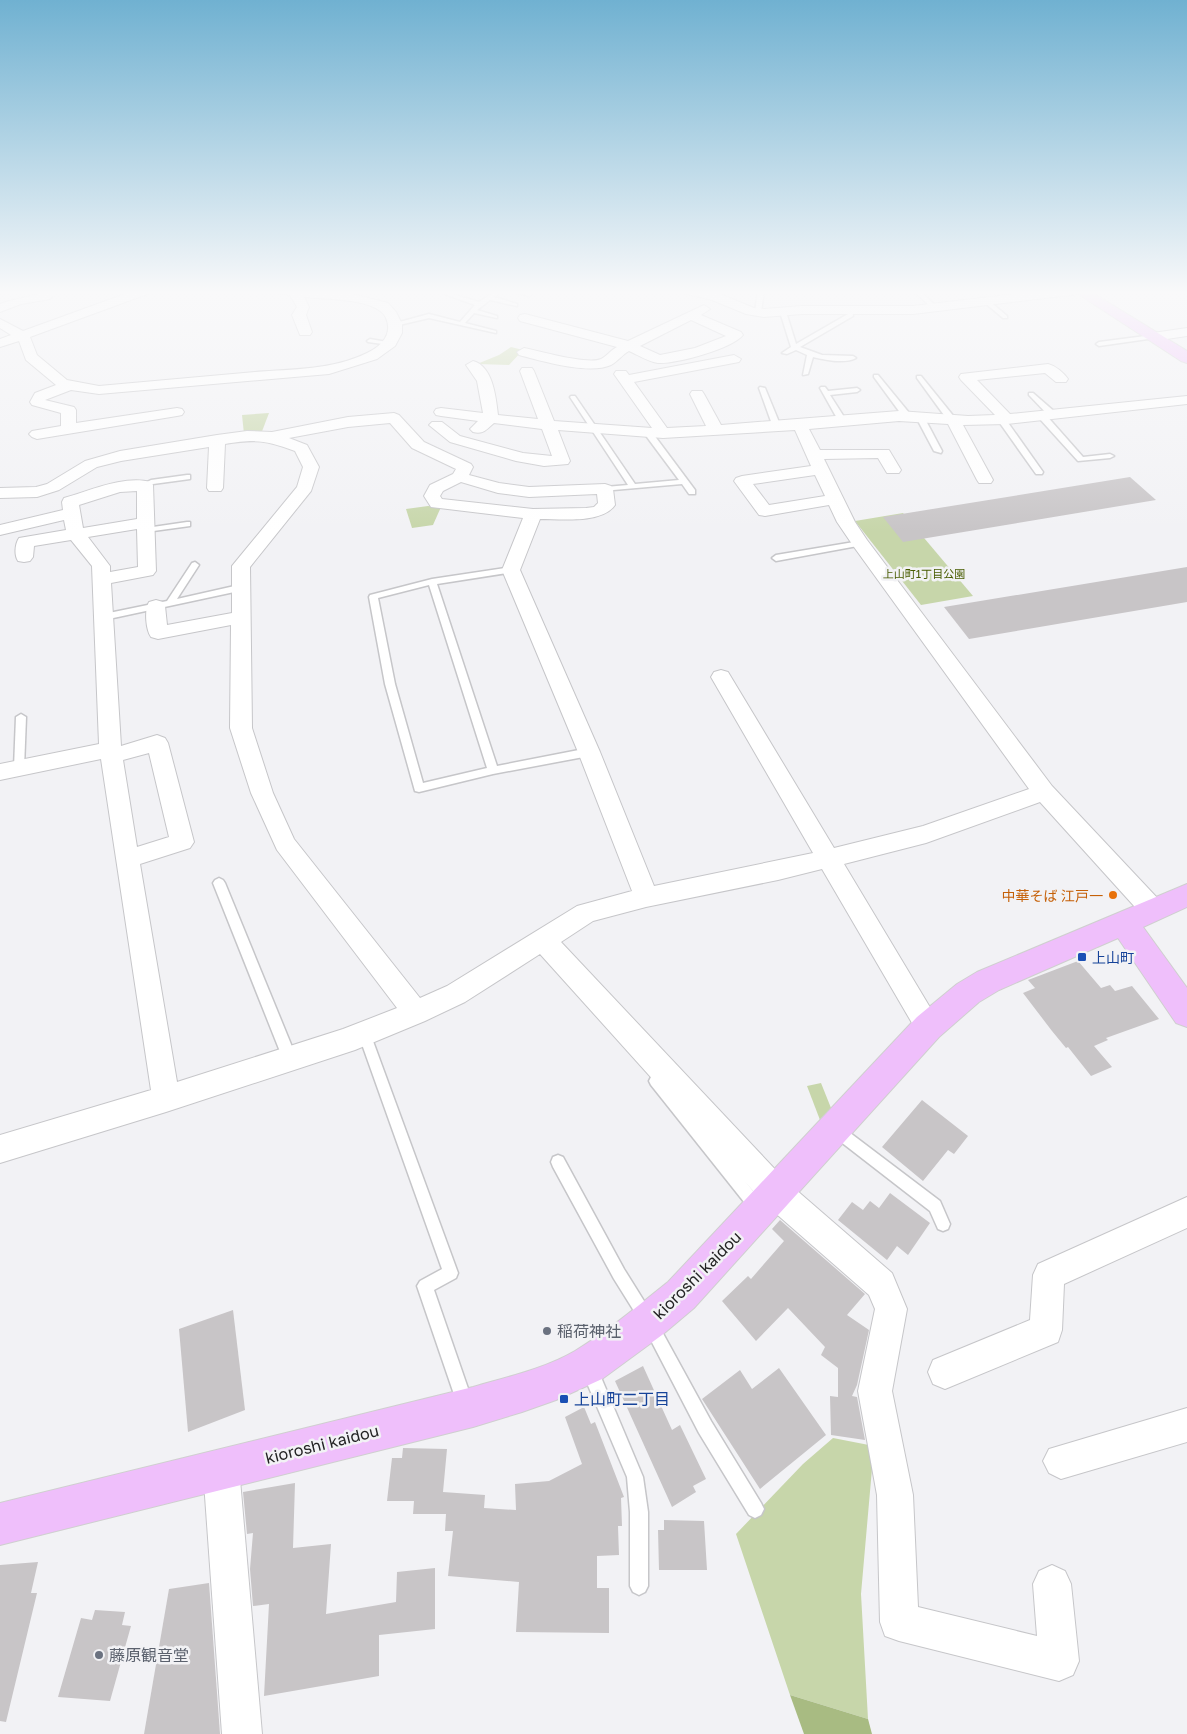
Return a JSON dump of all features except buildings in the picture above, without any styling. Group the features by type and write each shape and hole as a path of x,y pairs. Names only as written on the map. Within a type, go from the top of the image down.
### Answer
{"main road":[{"name":"kioroshi kaidou","path":"0,1524 468,1408 556,1380 588,1365 649,1322 682,1295 928,1027 968,993 988,981 1187,895"},
{"path":"1139,916 1185,1009"}],"street":[{"path":"47,371 63,384 99,390 129,389 320,371"},
{"path":"464,441 490,419 491,414 480,371"},
{"path":"615,371 621,374 655,433"},
{"path":"621,374 644,371"},
{"path":"1004,419 966,377 1021,371"},
{"path":"1051,371 1061,379"},
{"path":"527,372 546,425 562,460 544,461 522,458 455,439 439,418 490,419 546,425 595,430 655,433 777,427 842,420 914,416 952,420 1004,419 1048,416 1187,400"},
{"path":"68,429 69,410 37,402 40,396 71,385"},
{"path":"697,394 716,431"},
{"path":"37,434 177,412"},
{"path":"0,493 37,492 54,487 91,464 120,456 217,440 247,436 272,437 348,422 394,418 418,445 465,466 460,477"},
{"path":"952,420 985,480"},
{"path":"800,425 834,499 860,542 1044,792 1139,916"},
{"path":"272,437 301,448 307,456 311,467 309,480 305,488 241,566 239,588 240,728 262,793 285,844 416,1013"},
{"path":"215,488 217,440"},
{"path":"834,499 765,511 742,481 817,462 883,453 893,470"},
{"path":"460,477 498,488 529,492 605,489 607,505 599,511 586,513 533,514 437,503 432,496 436,488 460,477"},
{"path":"102,579 147,571 145,485 119,487 70,502 73,523 101,566 111,753 166,1099"},
{"path":"533,514 511,570 589,752 646,897"},
{"path":"24,557 25,542 73,523"},
{"path":"0,530 73,523 146,527"},
{"path":"163,604 158,633 240,617"},
{"path":"722,677 928,1027"},
{"path":"9,770 111,753 157,743 182,842 128,859"},
{"path":"0,1148 166,1099 290,1059 416,1013 456,994 586,913 646,897 778,871 926,834 1044,792"},
{"path":"543,940 640,1045 768,1202 881,1284 891,1309 875,1391 895,1494 898,1622 1059,1661 1052,1584"},
{"path":"946,1372 1046,1330 1049,1275 1187,1212"},
{"path":"1061,1461 1187,1425"},
{"path":"221,1468 242,1734"}],"lane":[{"path":"876,376 914,416 938,451"},
{"path":"919,376 952,420"},
{"path":"762,388 777,427"},
{"path":"842,420 825,391 857,390"},
{"path":"1031,394 1081,459 1110,456"},
{"path":"573,397 633,487"},
{"path":"1004,419 1039,472"},
{"path":"655,433 692,492"},
{"path":"145,485 150,482 187,477"},
{"path":"605,489 684,482"},
{"path":"146,527 187,524"},
{"path":"776,558 860,542"},
{"path":"163,604 195,565"},
{"path":"511,570 432,582 373,597 390,684 419,788 493,770 589,752"},
{"path":"432,582 493,770"},
{"path":"104,617 239,588"},
{"path":"9,770 21,717"},
{"path":"219,883 290,1059"},
{"path":"364,1033 451,1273 425,1286 460,1393 468,1408"},
{"path":"835,1128 935,1206 943,1224"},
{"path":"558,1162 619,1274 649,1322 705,1427 755,1509"},
{"path":"588,1365 635,1477 639,1512 639,1586"}],"green space":[{"path":"269,413 261,434 244,434 242,415"},
{"path":"428,506 441,507 433,525 412,528 406,509"},
{"name":"上山町1丁目公園","path":"903,513 973,596 921,605 855,521"},
{"path":"821,1083 831,1108 820,1120 807,1086"},
{"path":"833,1438 874,1446 861,1594 868,1719 790,1695 736,1534 803,1464"},
{"path":"790,1695 868,1719 872,1734 804,1734"}],"place":[{"name":"中華そば 江戸一","path":"1113,895"},
{"name":"上山町","path":"1082,957"},
{"name":"稲荷神社","path":"547,1331"},
{"name":"上山町二丁目","path":"564,1399"},
{"name":"藤原観音堂","path":"99,1655"}]}
